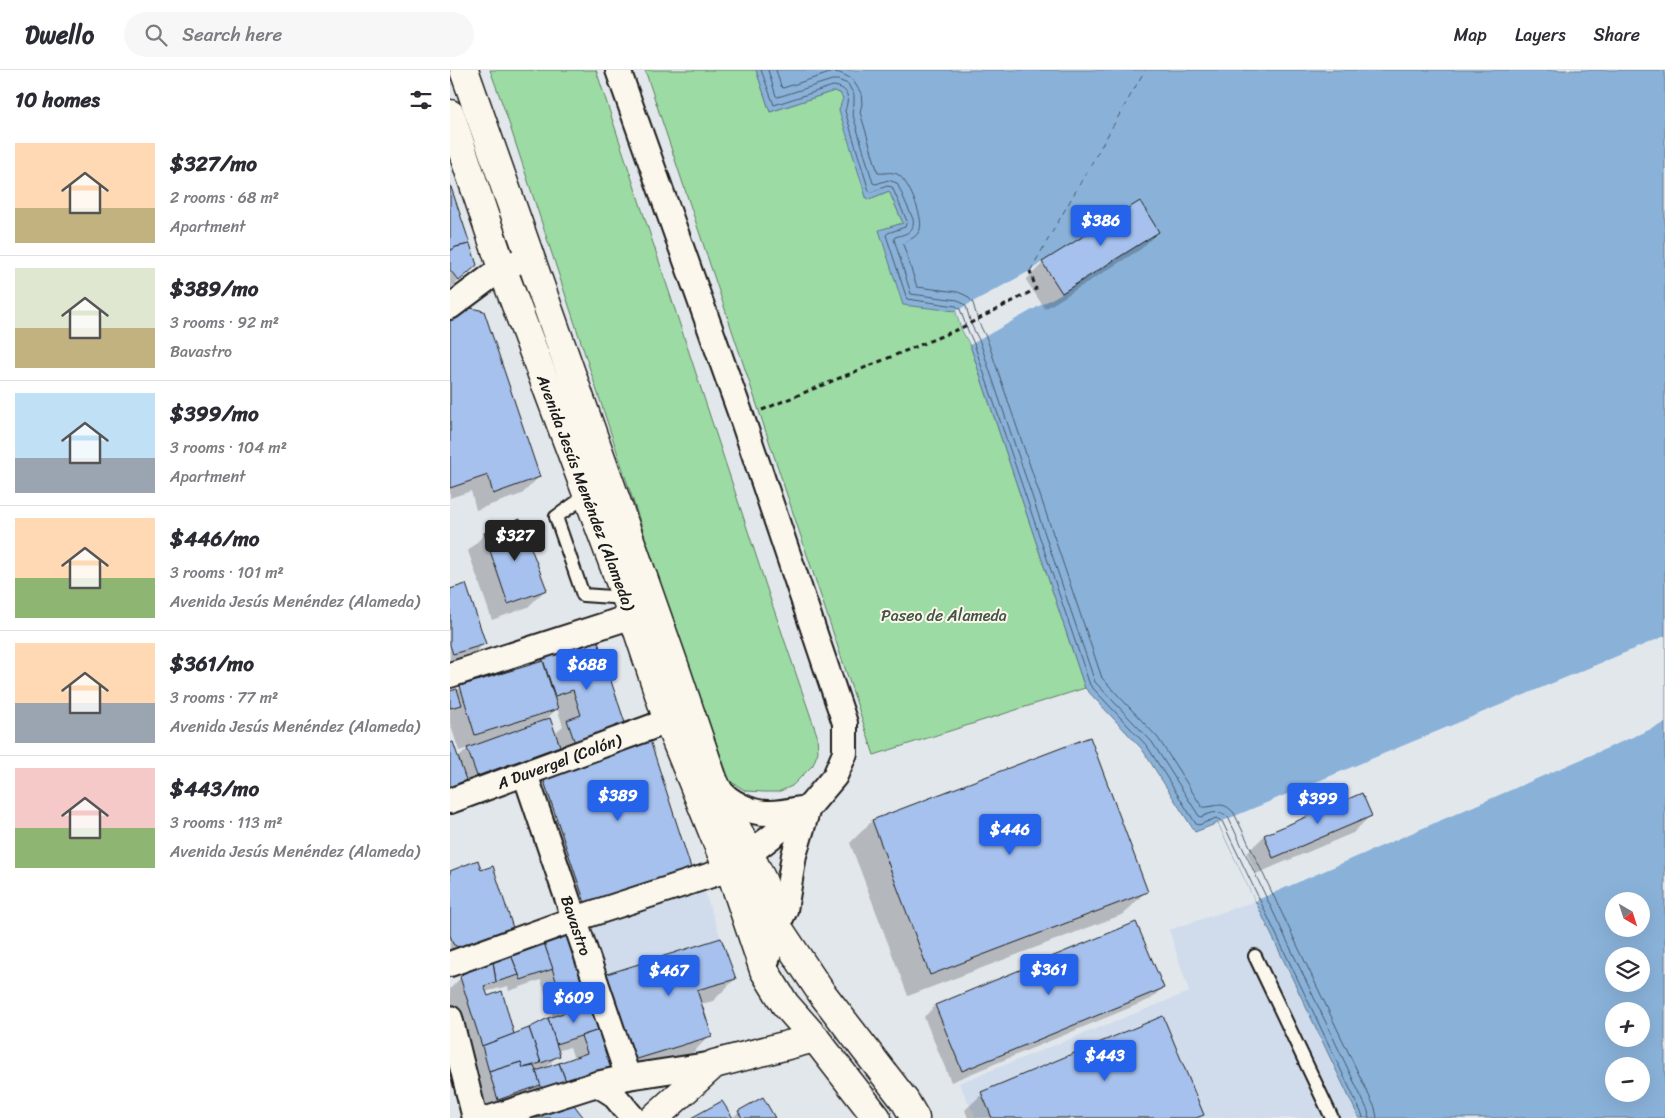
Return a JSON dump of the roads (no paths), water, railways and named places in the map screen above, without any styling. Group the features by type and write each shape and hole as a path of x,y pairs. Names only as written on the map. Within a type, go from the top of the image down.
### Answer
{"main road":[{"name":"Avenida Jesús Menéndez (Alameda)","path":"464,70 713,780 739,861 764,970 785,1004 815,1038 873,1117"},
{"name":"Avenida Jesús Menéndez (Alameda)","path":"451,118 502,268 630,607 668,721 723,857 739,861 762,882 777,926 821,992 905,1101 915,1118"},
{"path":"654,1118 714,1064 815,1038"}],"street":[{"path":"450,964 739,861 808,808 835,776 845,753 845,722 742,418 618,70"},
{"path":"450,308 502,268 530,257"},
{"path":"450,675 630,607"},
{"name":"A Duvergel (Colón)","path":"450,801 668,721"},
{"name":"Bavastro","path":"526,774 628,1077"},
{"name":"Avenida Jesús Menéndez (Alameda)","path":"713,780 723,794 742,807 768,814 808,808"},
{"path":"764,970 777,926 786,910 794,855 808,808"},
{"path":"450,1018 475,1118"},
{"path":"490,1118 597,1084 628,1077 714,1064"},
{"path":"597,1084 613,1094 633,1118"}],"lane":[{"path":"588,495 556,517 583,595 630,607"},
{"path":"1255,956 1332,1118"}],"water":[{"path":"756,70 1665,70 1665,1118 1359,1118 1218,823 1195,832 1142,749 1085,688 970,345 961,328 956,311 903,305 879,230 903,223 889,191 867,200 839,110 843,98 840,93 834,91 770,112"}],"park label":[{"name":"Paseo de Alameda","path":"944,615"}]}
